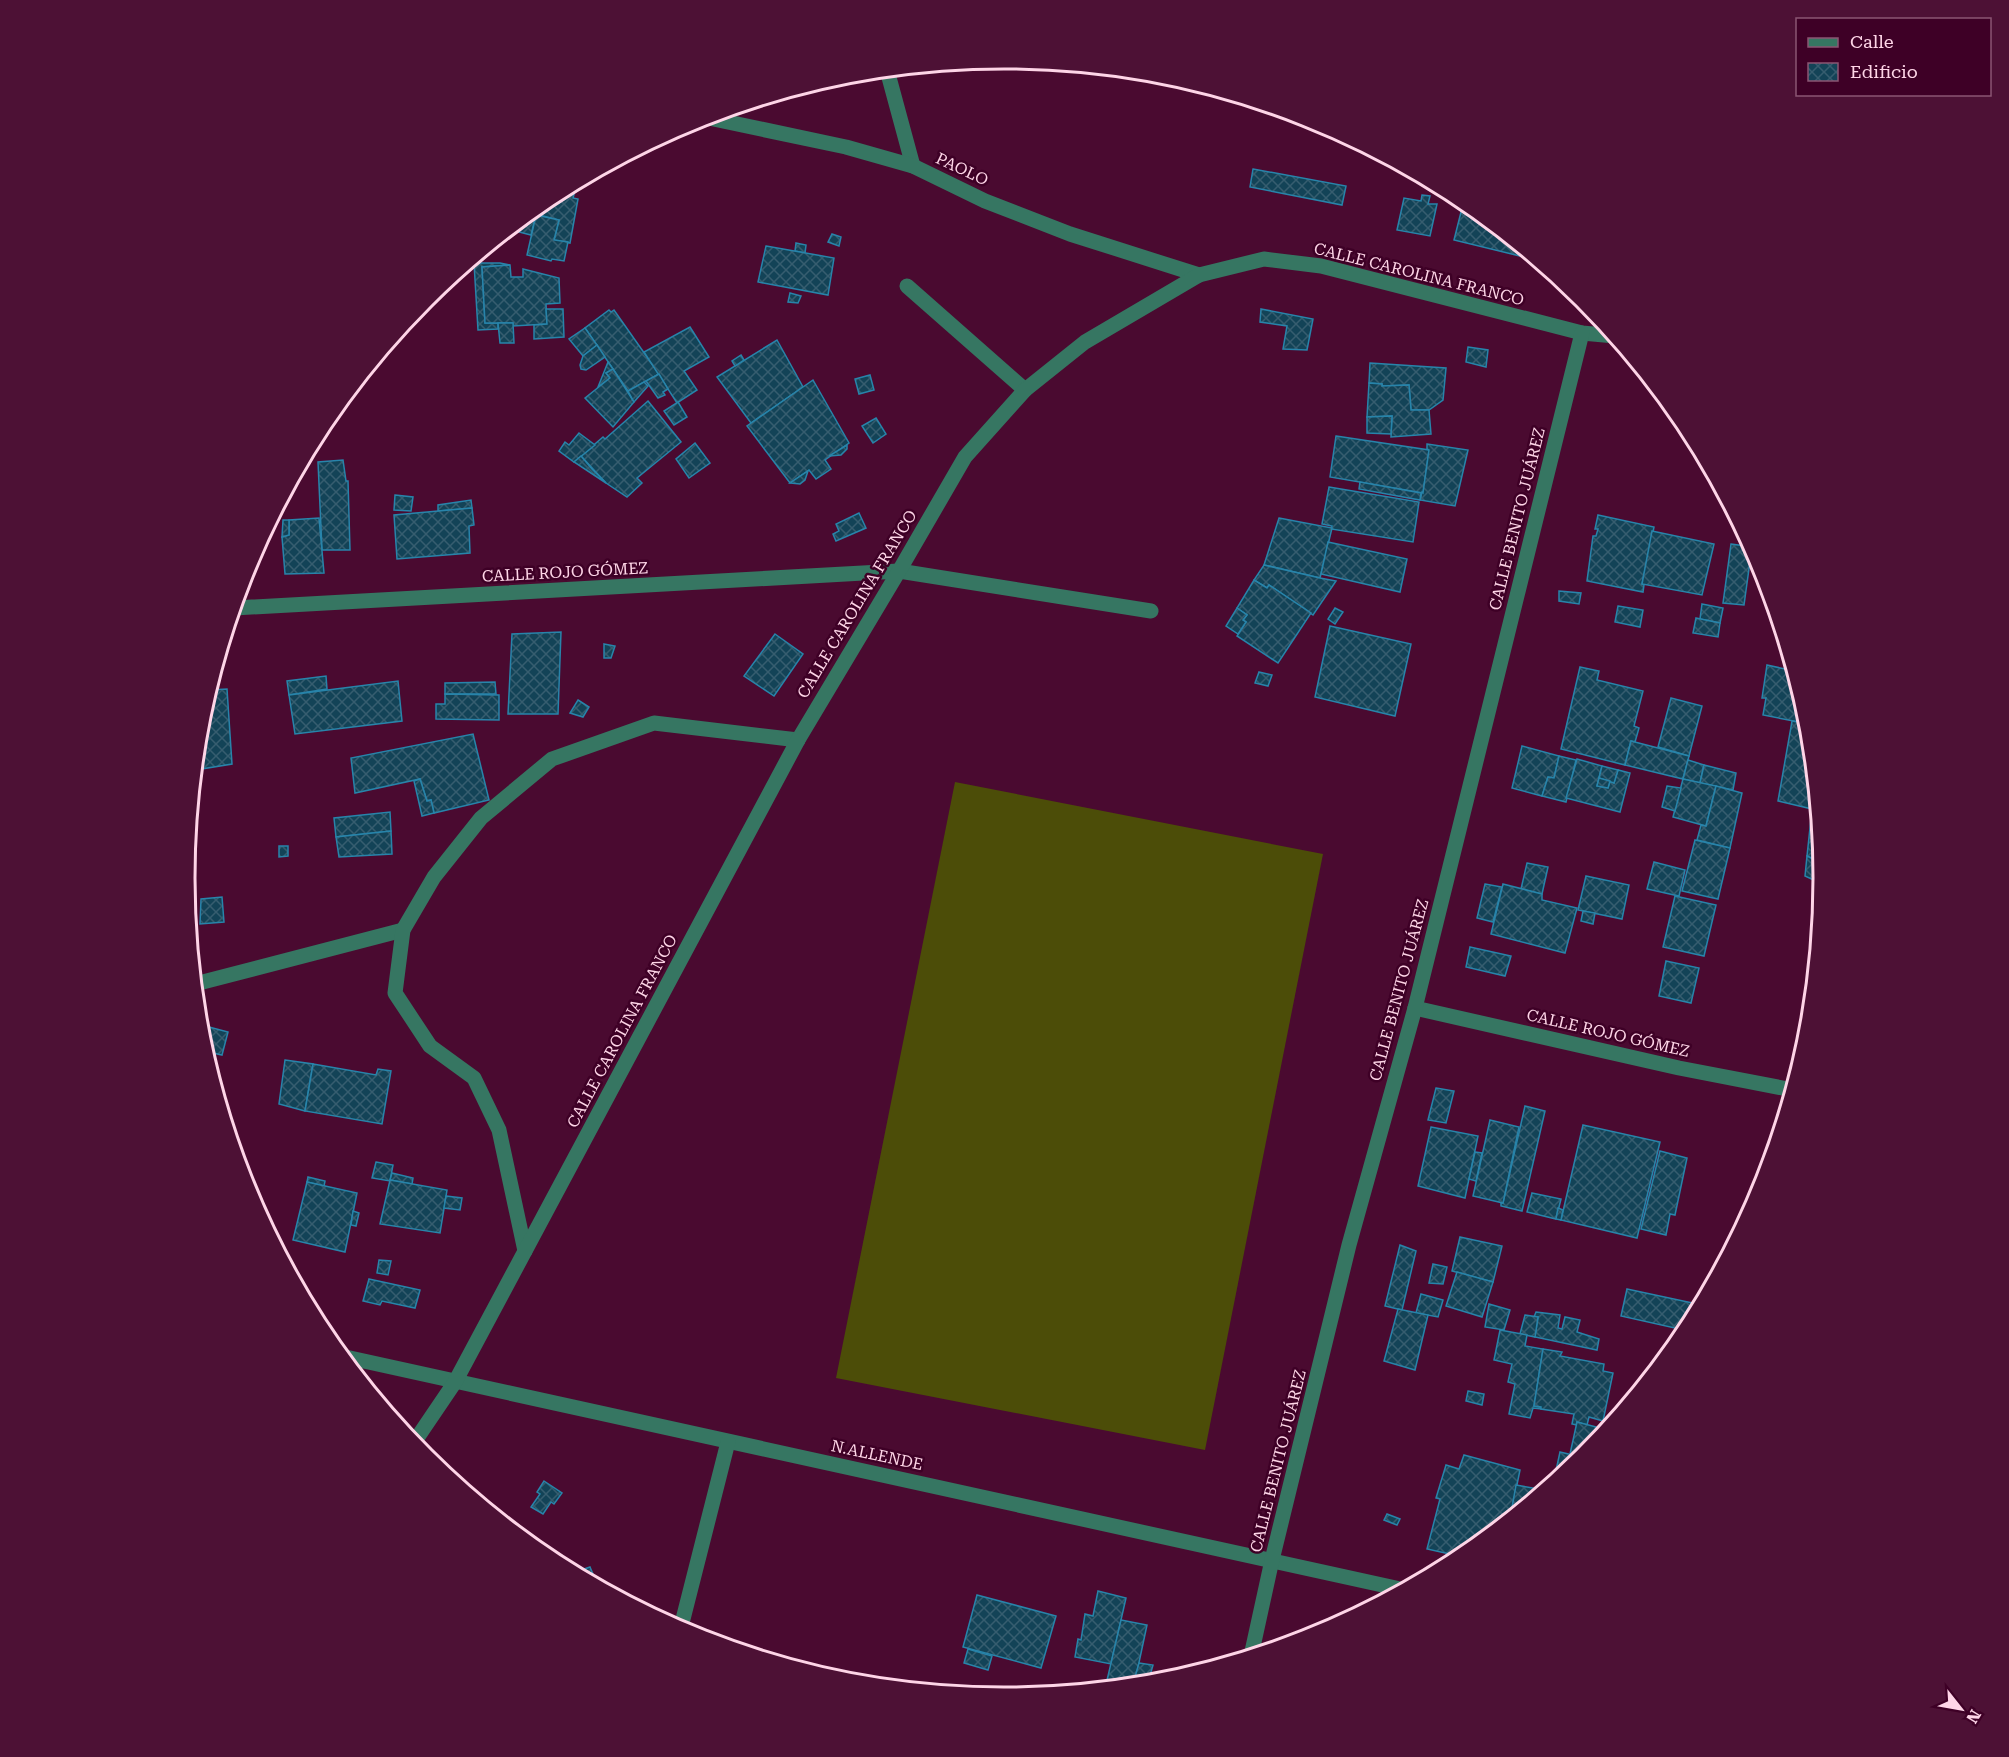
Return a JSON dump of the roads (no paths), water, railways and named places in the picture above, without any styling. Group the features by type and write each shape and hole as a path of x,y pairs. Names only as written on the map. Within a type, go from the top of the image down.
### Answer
{"street":[{"path":"889,78 914,166"},
{"name":"PAOLO","path":"722,121 846,147 914,166 985,201 1070,234 1199,274"},
{"name":"CALLE CAROLINA FRANCO","path":"418,1436 455,1382 798,740 965,457 1025,390 1085,342 1199,274 1264,259 1321,266 1582,333 1604,335"},
{"path":"907,286 1025,390"},
{"name":"CALLE BENITO JUÁREZ","path":"1253,1649 1349,1245 1415,1008 1582,333"},
{"name":"CALLE ROJO GÓMEZ","path":"242,608 899,571 1151,611"},
{"path":"525,1251 499,1130 474,1078 430,1046 396,993 403,930 434,877 481,818 552,759 654,723 798,740"},
{"path":"202,982 403,930"},
{"name":"CALLE ROJO GÓMEZ","path":"1415,1008 1679,1068 1786,1088"},
{"name":"N.ALLENDE","path":"353,1359 1395,1588"},
{"path":"683,1621 728,1442"}]}
